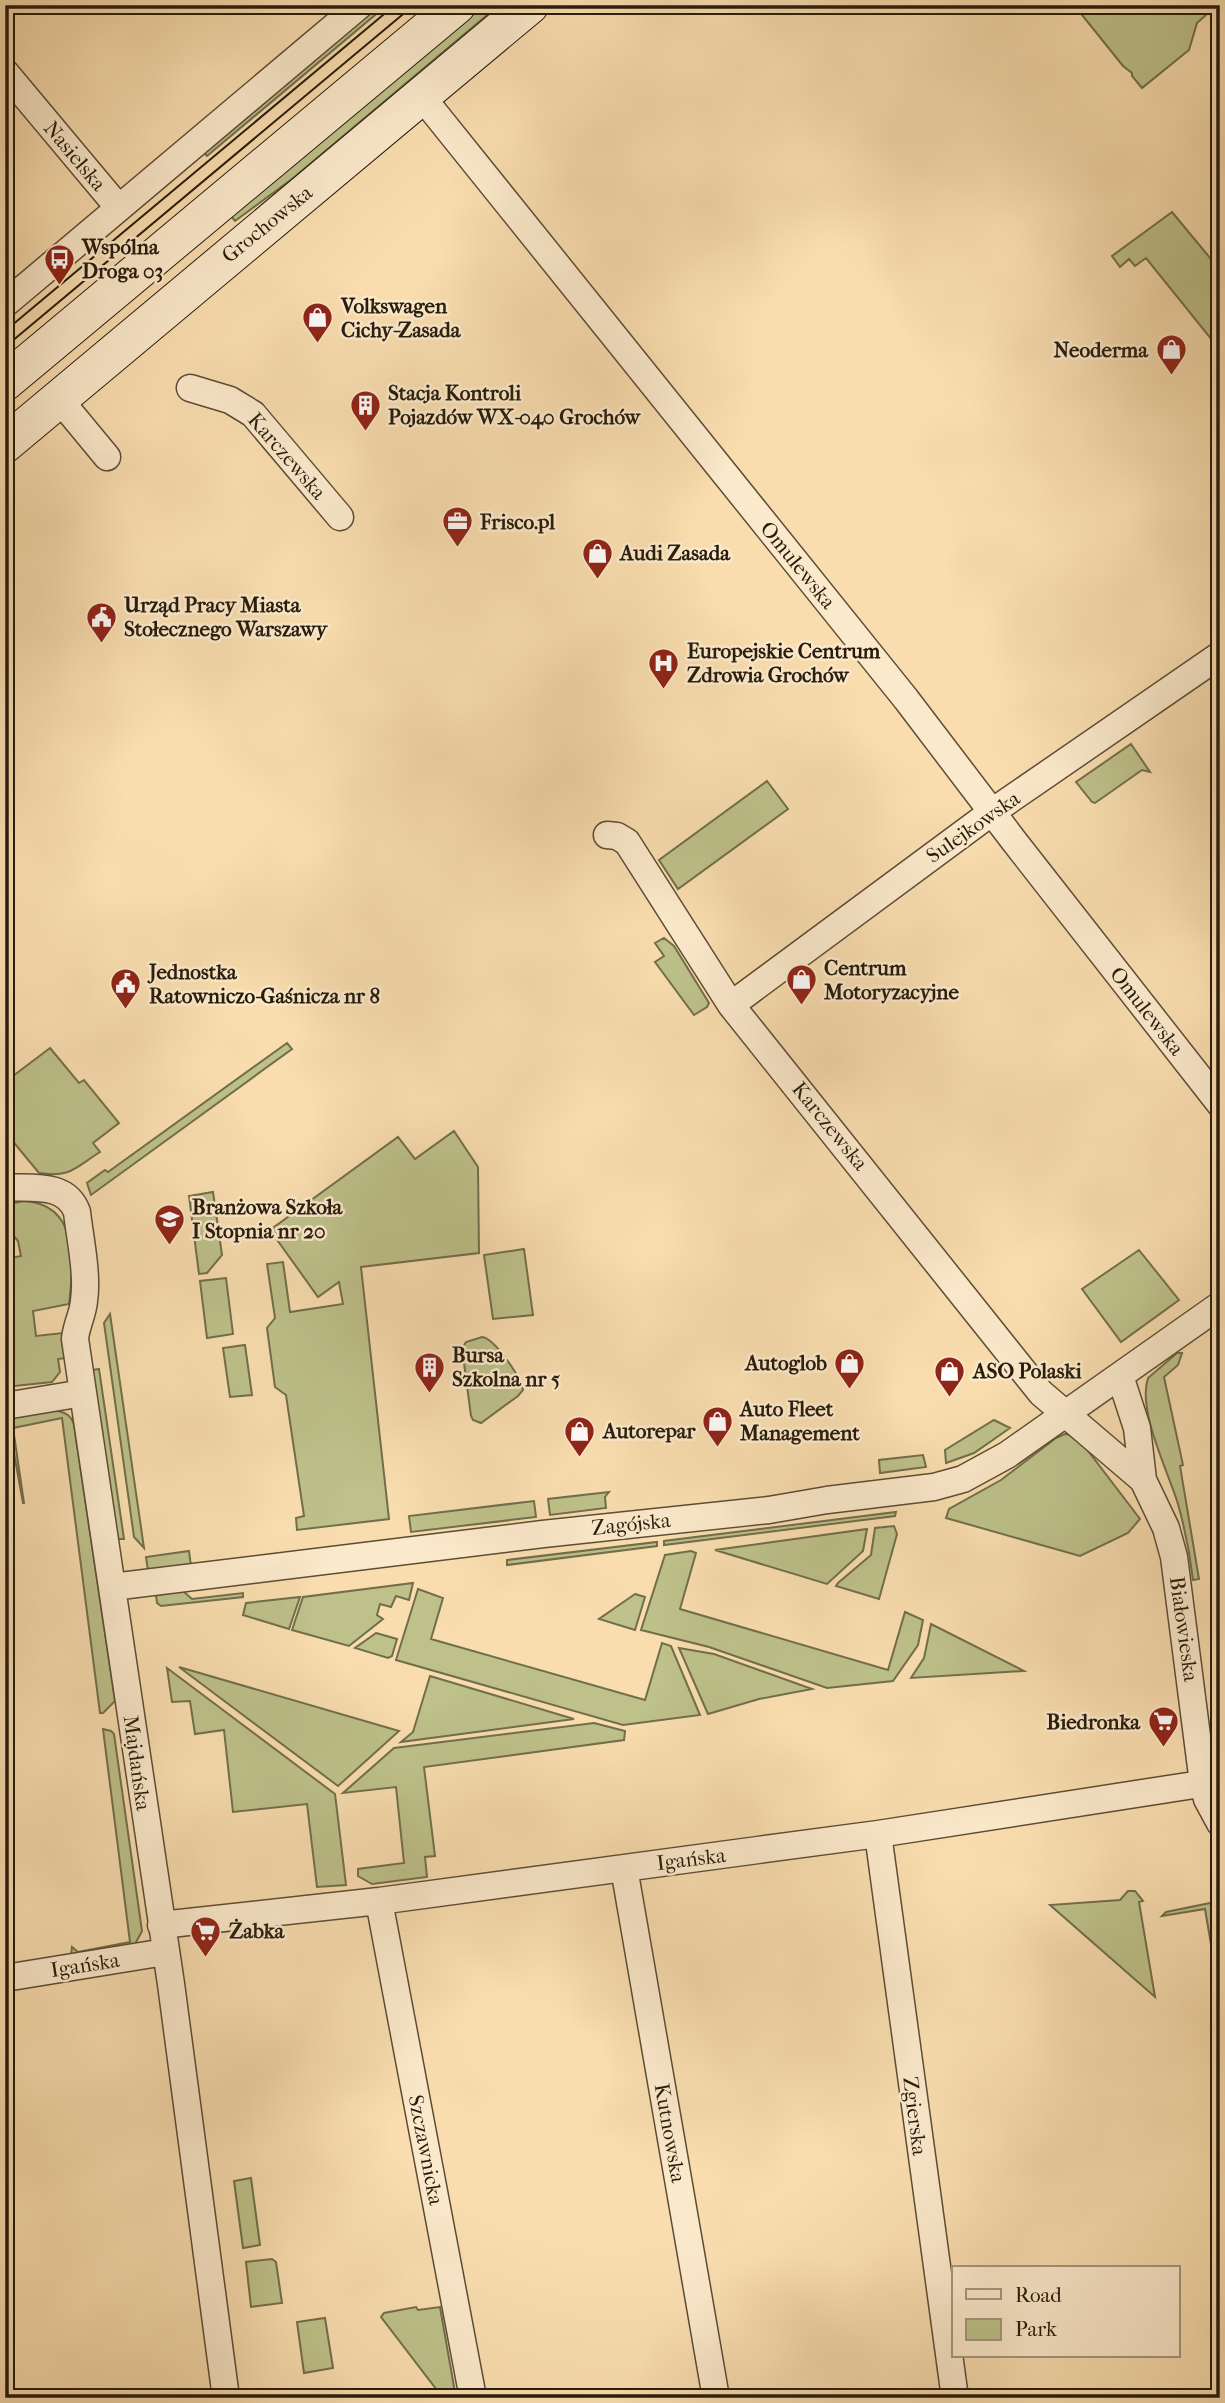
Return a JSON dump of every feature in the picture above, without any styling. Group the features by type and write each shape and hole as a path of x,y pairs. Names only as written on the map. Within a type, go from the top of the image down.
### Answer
{"main road":[{"path":"47,409 5,381 457,5"},
{"name":"Grochowska","path":"5,444 530,5"}],"street":[{"path":"5,304 360,5"},
{"name":"Nasielska","path":"5,72 118,208"},
{"name":"Omulewska","path":"422,97 900,691 1220,1104"},
{"name":"Karczewska","path":"190,388 230,400 253,414 340,517"},
{"path":"47,409 107,457"},
{"name":"Sulejkowska","path":"731,1005 992,813 1220,655"},
{"name":"Karczewska","path":"607,835 617,836 627,842 731,1005 1041,1393 1065,1414"},
{"name":"Majdańska","path":"5,1187 55,1190 67,1195 77,1212 85,1291 75,1339 165,1952 226,2398"},
{"name":"Zagójska","path":"112,1587 543,1534 769,1510 934,1487 963,1479 1007,1455 1220,1305"},
{"name":"Białowieska","path":"1120,1376 1137,1428 1143,1480 1166,1528 1174,1557 1212,1782 1207,1799 1220,1823"},
{"path":"5,1406 83,1393"},
{"name":"Białowieska","path":"1065,1414 1143,1480"},
{"name":"Igańska","path":"161,1924 379,1901 878,1834 1212,1782"},
{"name":"Zgierska","path":"878,1834 955,2398"},
{"name":"Kutnowska","path":"624,1868 716,2398"},
{"name":"Szczawnicka","path":"379,1901 473,2398"},
{"name":"Igańska","path":"5,1978 165,1952"}],"green space":[{"path":"376,5 387,5 207,156 201,150"},
{"path":"481,5 499,5 292,179 235,221 230,215"},
{"path":"1074,5 1217,5 1197,23 1189,50 1142,88"},
{"path":"1172,212 1220,270 1220,350 1146,258 1135,266 1129,259 1120,267 1112,256"},
{"path":"1131,744 1150,772 1142,770 1095,803 1092,802 1076,782"},
{"path":"767,781 788,809 678,889 659,860"},
{"path":"664,938 674,946 709,1003 694,1015 655,962 664,956 655,943"},
{"path":"287,1043 292,1049 91,1195 87,1183 105,1170 108,1172"},
{"path":"50,1048 79,1083 84,1080 119,1123 93,1143 100,1152 72,1170 59,1174 39,1173 5,1132 5,1082"},
{"path":"454,1131 478,1167 479,1253 361,1267 389,1519 297,1530 296,1518 304,1516 286,1395 275,1387 267,1328 275,1318 267,1264 283,1262 290,1312 343,1304 339,1282 318,1297 270,1230 398,1137 415,1159"},
{"path":"213,1192 222,1255 207,1273 199,1274 189,1196"},
{"path":"24,1201 42,1205 55,1213 64,1224 69,1238 72,1271 69,1304 33,1311 36,1336 63,1333 66,1358 58,1359 60,1372 52,1382 5,1387 5,1259 21,1256 18,1241 5,1226 5,1205"},
{"path":"524,1249 533,1315 493,1319 484,1255"},
{"path":"1139,1250 1179,1300 1121,1342 1082,1289"},
{"path":"226,1278 233,1334 207,1338 200,1281"},
{"path":"110,1314 144,1548 134,1537 104,1323"},
{"path":"482,1337 493,1344 506,1359 523,1390 481,1423 473,1420 471,1416 462,1348 466,1342"},
{"path":"245,1345 252,1395 230,1397 223,1348"},
{"path":"1177,1353 1182,1353 1178,1365 1164,1377 1183,1465 1180,1466 1199,1579 1193,1580 1181,1513 1155,1441 1147,1407 1148,1378"},
{"path":"99,1369 124,1539 116,1539 92,1370"},
{"path":"53,1410 66,1414 74,1425 115,1701 103,1713 100,1713 62,1418 13,1428 24,1503 8,1420 9,1417"},
{"path":"994,1420 1010,1428 974,1453 946,1463 945,1450"},
{"path":"1065,1434 1072,1435 1082,1443 1140,1519 1128,1533 1080,1556 946,1518 949,1509 1001,1480"},
{"path":"923,1455 926,1467 880,1473 879,1460"},
{"path":"609,1492 605,1497 606,1508 550,1515 548,1499"},
{"path":"534,1501 536,1517 411,1532 409,1516"},
{"path":"896,1512 895,1516 664,1545 664,1541"},
{"path":"894,1526 897,1534 879,1599 836,1586 871,1555 875,1528"},
{"path":"867,1529 863,1551 827,1584 715,1550"},
{"path":"657,1542 657,1546 507,1565 507,1560"},
{"path":"189,1551 191,1566 148,1571 146,1557"},
{"path":"691,1551 696,1553 680,1609 888,1670 905,1612 923,1620 918,1645 893,1681 827,1688 709,1647 641,1630 665,1555"},
{"path":"413,1583 409,1600 396,1596 391,1607 380,1604 377,1615 383,1619 349,1646 292,1630 303,1597"},
{"path":"418,1589 443,1598 431,1639 645,1700 662,1643 671,1646 700,1715 623,1725 396,1660"},
{"path":"183,1591 192,1599 243,1593 243,1597 161,1606 157,1603 156,1595"},
{"path":"635,1594 645,1597 635,1630 599,1619"},
{"path":"300,1597 289,1629 243,1615 246,1603"},
{"path":"931,1624 1024,1671 911,1678 924,1658"},
{"path":"376,1633 397,1639 392,1656 388,1658 355,1648"},
{"path":"679,1648 714,1654 812,1689 759,1699 708,1714"},
{"path":"179,1667 399,1731 338,1786"},
{"path":"167,1668 335,1794 346,1885 317,1887 307,1804 233,1812 224,1730 195,1734 190,1701 172,1702"},
{"path":"430,1676 574,1719 401,1742 413,1732"},
{"path":"594,1723 625,1731 624,1740 424,1767 435,1856 425,1857 427,1877 372,1884 358,1876 358,1869 404,1863 396,1787 343,1793 394,1748"},
{"path":"103,1729 114,1734 142,1931 135,1944 71,1955 72,1947 78,1952 130,1942"},
{"path":"1128,1891 1135,1891 1143,1901 1139,1902 1155,1997 1050,1905 1120,1900"},
{"path":"1220,1901 1220,1998 1205,1909 1162,1916 1166,1912"},
{"path":"251,2178 260,2245 243,2248 234,2181"},
{"path":"272,2259 276,2262 282,2303 251,2307 246,2262"},
{"path":"416,2307 418,2310 440,2307 456,2398 443,2398 381,2317 384,2313"},
{"path":"325,2318 333,2368 304,2373 297,2322"}],"tram line":[{"path":"5,331 395,5"},
{"path":"5,347 414,5"}],"place":[{"name":"Wspólna Droga 03","path":"59,286"},
{"name":"Volkswagen Cichy-Zasada","path":"318,345"},
{"name":"Neoderma","path":"1171,377"},
{"name":"Stacja Kontroli Pojazdów WX-040 Grochów","path":"365,432"},
{"name":"Frisco.pl","path":"457,549"},
{"name":"Audi Zasada","path":"597,580"},
{"name":"Urząd Pracy Miasta Stołecznego Warszawy","path":"101,644"},
{"name":"Europejskie Centrum Zdrowia Grochów","path":"664,690"},
{"name":"Centrum Motoryzacyjne","path":"801,1007"},
{"name":"Jednostka Ratowniczo-Gaśnicza nr 8","path":"126,1011"},
{"name":"Branżowa Szkoła I Stopnia nr 20","path":"169,1246"},
{"name":"Autoglob","path":"850,1390"},
{"name":"Bursa Szkolna nr 5","path":"429,1394"},
{"name":"ASO Polaski","path":"950,1398"},
{"name":"Auto Fleet Management","path":"717,1448"},
{"name":"Autorepar","path":"580,1458"},
{"name":"Biedronka","path":"1163,1749"},
{"name":"Żabka","path":"206,1958"}]}
